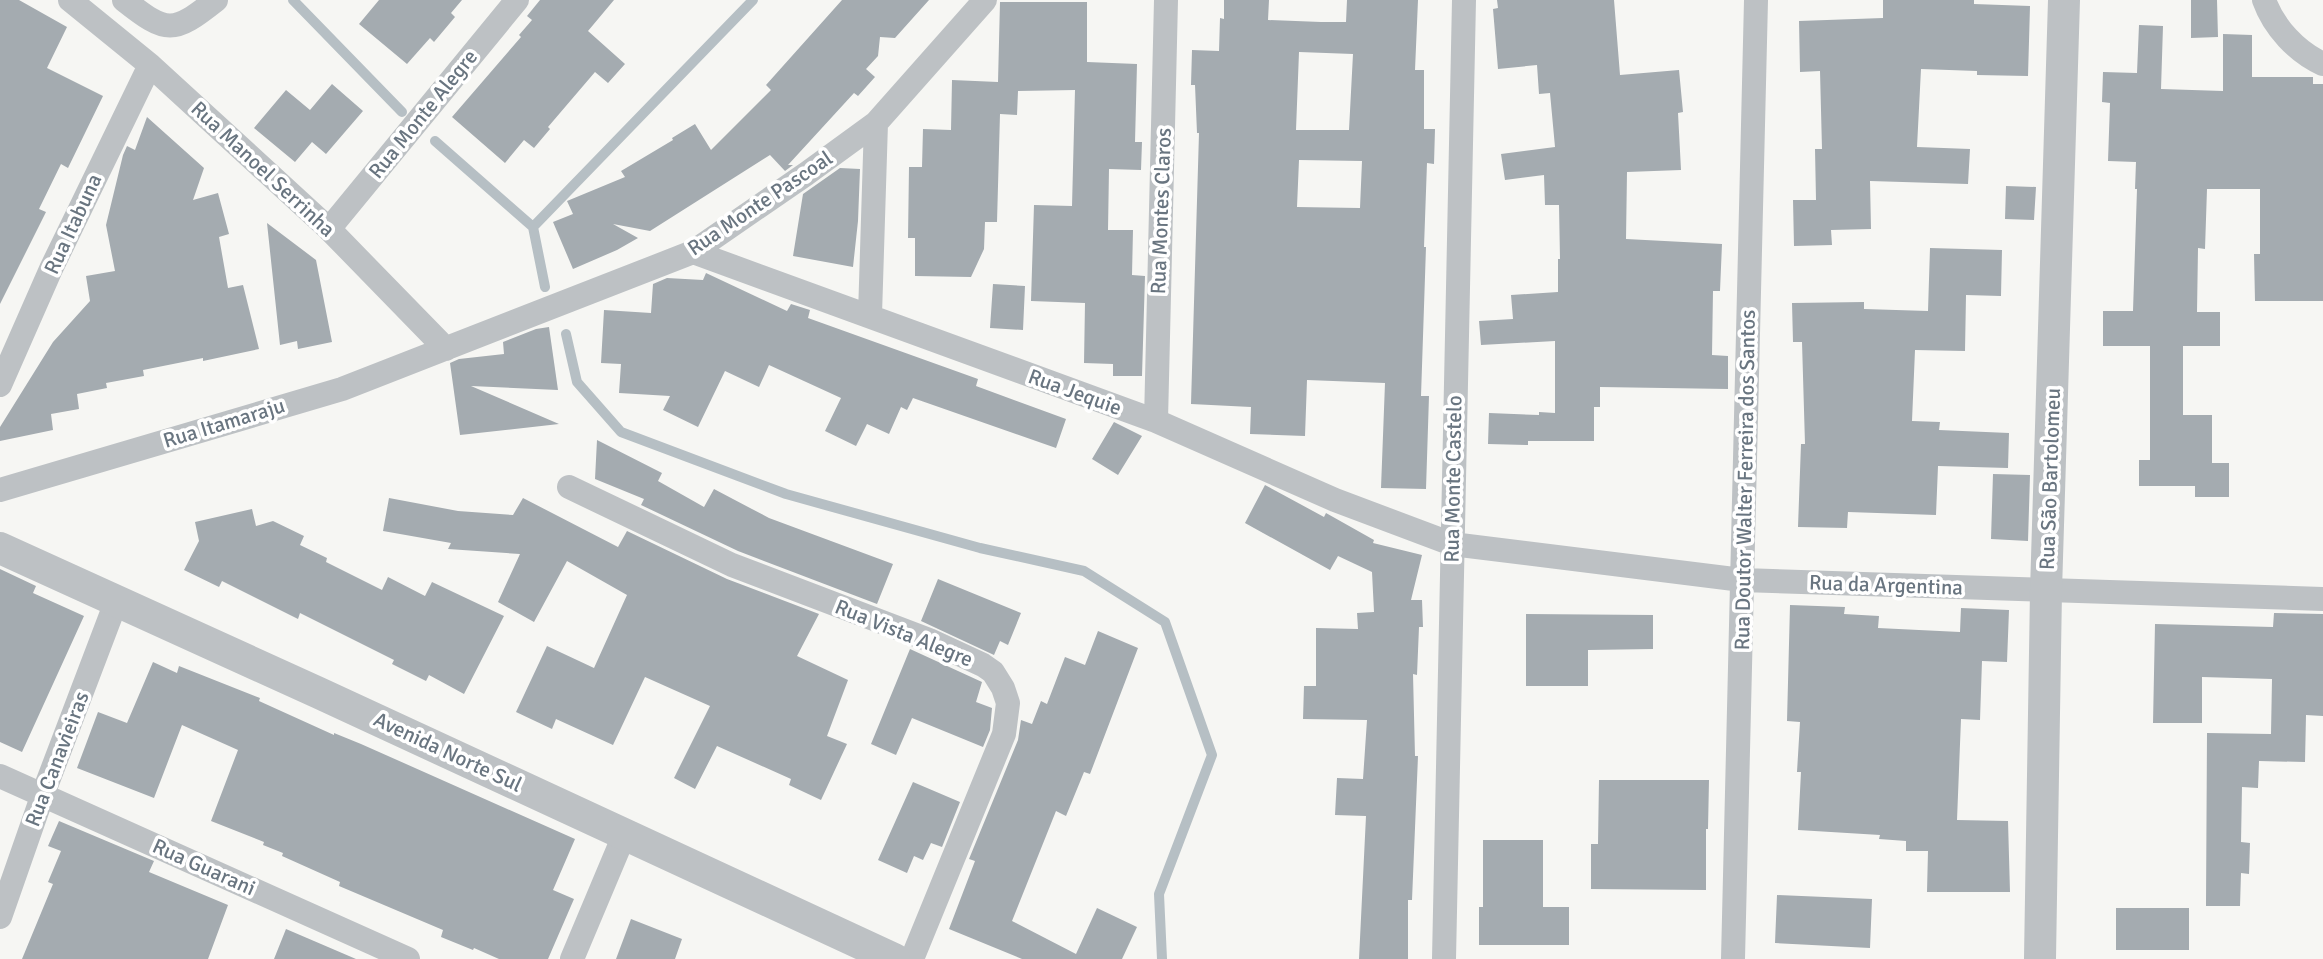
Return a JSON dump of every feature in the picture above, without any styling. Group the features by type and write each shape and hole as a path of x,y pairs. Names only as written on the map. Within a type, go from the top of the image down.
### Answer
{"street":[{"name":"Rua Manoel Serrinha","path":"70,0 150,65 329,229 446,349"},
{"path":"124,0 167,27 181,24 216,0"},
{"name":"Rua Monte Alegre","path":"329,229 517,0"},
{"name":"Rua Monte Pascoal","path":"446,349 693,252 876,123 985,0"},
{"name":"Rua Montes Claros","path":"1156,421 1167,0"},
{"name":"Rua Monte Castelo","path":"1444,959 1464,0"},
{"name":"Rua Doutor Walter Ferreira dos Santos","path":"1733,959 1756,0"},
{"name":"Rua São Bartolomeu","path":"2040,959 2046,591 2064,0"},
{"path":"2264,0 2284,36 2309,57 2323,64"},
{"name":"Rua Itabuna","path":"0,385 51,270 150,65"},
{"path":"870,315 876,123"},
{"name":"Rua Jequie","path":"693,252 1156,421 1335,500 1452,544"},
{"name":"Rua Itamaraju","path":"0,490 342,388 446,349"},
{"name":"Rua Vista Alegre","path":"569,487 733,565 929,640 993,672 1008,703 1004,734 912,959"},
{"name":"Rua da Argentina","path":"1452,544 1742,580 2323,599"},
{"name":"Avenida Norte Sul","path":"0,548 625,833 894,959"},
{"name":"Rua Canavieiras","path":"0,917 43,794 117,602"},
{"name":"Rua Guarani","path":"0,776 408,959"},
{"path":"572,959 625,833"}],"building":[{"path":"0,0 19,0 67,27 47,68 103,96 68,168 61,164 39,209 46,212 0,304"},
{"path":"379,0 462,0 451,13 455,17 434,42 430,38 407,64 359,24"},
{"path":"540,0 614,0 588,31 625,64 608,83 595,72 548,127 550,129 534,148 524,140 505,163 452,117 521,37 519,35 532,20 527,16"},
{"path":"842,0 929,0 895,38 880,37 878,56 866,69 875,77 858,96 854,93 788,165 793,165 785,171 770,155 650,231 613,224 638,238 573,269 553,222 573,214 567,201 625,177 621,171 695,124 711,150 771,90 766,85"},
{"path":"1224,0 1269,0 1268,20 1346,22 1347,0 1418,0 1415,70 1424,70 1424,129 1435,129 1434,164 1427,163 1424,247 1421,396 1429,396 1426,489 1381,488 1385,383 1307,380 1305,436 1250,434 1251,407 1191,404 1199,133 1195,85 1191,85 1192,50 1219,51 1220,18 1224,19","holes":["1299,52 1353,54 1349,130 1296,130","1299,160 1362,161 1360,208 1297,207"]},
{"path":"1497,0 1614,0 1620,75 1679,70 1683,112 1678,113 1681,170 1627,172 1626,239 1722,244 1720,291 1713,291 1712,355 1728,356 1728,389 1600,387 1600,407 1594,407 1594,441 1528,441 1528,445 1488,444 1489,413 1555,413 1555,341 1481,345 1479,321 1513,319 1511,295 1558,292 1560,259 1559,205 1545,205 1544,175 1505,180 1501,154 1555,147 1550,93 1539,94 1537,65 1498,69 1493,9 1498,8"},
{"path":"1883,0 1974,0 1974,4 2030,6 2028,76 1977,75 1977,71 1921,69 1917,147 1970,149 1968,184 1870,181 1871,229 1831,230 1832,245 1794,246 1793,200 1816,200 1815,149 1822,149 1820,71 1800,72 1799,21 1883,18"},
{"path":"2191,0 2217,0 2218,37 2191,38"},
{"path":"1000,2 1087,2 1087,62 1137,64 1135,142 1142,142 1141,170 1109,169 1108,230 1133,230 1132,275 1145,276 1142,376 1113,376 1113,364 1084,363 1085,303 1031,301 1034,205 1072,206 1075,90 1018,91 1017,115 1000,114 997,222 985,222 984,249 971,277 915,276 915,238 908,238 909,167 922,167 923,129 951,130 952,80 998,82"},
{"path":"2139,25 2163,26 2161,89 2223,91 2223,34 2252,35 2252,77 2313,77 2313,84 2323,84 2323,301 2255,301 2254,254 2260,254 2260,189 2207,189 2205,249 2198,248 2197,312 2220,312 2220,346 2183,346 2183,415 2212,415 2212,463 2229,463 2229,497 2195,497 2195,486 2139,486 2139,460 2150,460 2150,346 2103,346 2103,311 2133,311 2137,189 2136,162 2108,161 2110,103 2102,102 2103,72 2137,73"},
{"path":"332,84 363,111 326,154 312,142 295,162 254,128 286,90 310,110"},
{"path":"147,117 204,168 193,200 218,193 229,234 219,237 228,288 243,285 259,349 143,370 144,376 106,383 107,388 77,394 79,409 51,414 53,430 0,441 0,427 53,342 90,301 86,276 115,271 106,225 123,155 127,146 135,150"},
{"path":"840,168 860,169 853,267 793,256 803,194"},
{"path":"2006,186 2036,187 2034,220 2005,219"},
{"path":"267,223 316,260 332,342 298,349 297,341 280,345"},
{"path":"1930,248 2002,250 2001,296 1966,295 1965,351 1915,350 1912,421 1940,422 1939,430 2009,433 2008,468 1938,466 1936,515 1848,512 1847,528 1798,527 1801,444 1805,444 1802,342 1793,342 1792,303 1864,302 1864,309 1928,311"},
{"path":"706,273 787,311 791,304 810,310 808,318 978,379 976,386 1066,419 1056,448 913,398 907,410 901,407 889,434 867,424 856,446 825,431 841,398 769,365 759,387 725,371 698,427 663,410 670,396 619,393 621,364 601,363 604,310 651,313 653,284 667,278 703,280"},
{"path":"993,284 1025,286 1023,330 990,328"},
{"path":"549,327 558,390 471,386 559,424 460,435 450,363 459,359 504,354 503,342 536,329"},
{"path":"1114,422 1142,436 1118,475 1092,459"},
{"path":"597,440 662,473 658,481 704,507 714,489 769,518 893,564 877,604 738,551 641,505 644,499 595,479"},
{"path":"1993,474 2030,475 2028,541 1991,539"},
{"path":"1265,485 1324,517 1326,513 1374,540 1373,543 1422,555 1411,600 1422,600 1423,627 1419,627 1417,675 1413,674 1415,756 1418,756 1412,900 1408,900 1408,959 1359,959 1366,816 1335,815 1337,778 1363,779 1367,720 1303,719 1304,686 1316,686 1316,628 1358,629 1357,613 1374,612 1372,572 1338,556 1330,570 1245,523"},
{"path":"389,498 458,511 513,515 523,498 618,547 627,531 727,579 819,614 797,656 848,680 827,736 847,744 821,800 789,785 791,779 717,746 695,789 674,778 710,706 645,677 613,745 556,719 552,729 516,712 547,646 594,668 627,595 567,561 534,622 498,602 520,554 448,549 451,543 383,531"},
{"path":"252,509 256,526 273,521 304,536 300,545 327,558 326,562 382,590 388,577 425,596 432,582 504,616 464,694 429,675 426,681 392,664 394,660 300,613 298,619 222,581 219,587 184,570 199,541 195,522"},
{"path":"0,569 36,586 33,593 84,616 22,752 0,742"},
{"path":"938,579 1021,613 1008,645 1000,641 994,655 921,621"},
{"path":"1790,605 1845,607 1844,614 1879,616 1878,628 1960,632 1961,608 2009,610 2007,662 1982,661 1980,720 1961,719 1957,820 2008,821 2010,892 1927,892 1928,851 1906,851 1906,841 1879,839 1880,835 1798,830 1800,722 1787,721"},
{"path":"2274,613 2323,614 2323,716 2306,715 2305,762 2259,761 2258,788 2242,787 2241,842 2250,843 2249,874 2241,873 2240,906 2206,906 2207,733 2271,734 2272,679 2202,677 2202,723 2153,723 2155,624 2273,627"},
{"path":"1526,614 1653,615 1653,649 1588,650 1588,686 1526,686"},
{"path":"1098,631 1138,648 1090,774 1084,772 1066,816 1056,811 1012,921 1076,954 1097,908 1137,927 1122,959 1022,959 949,929 975,861 969,859 1018,740 1021,720 1032,724 1041,701 1047,704 1065,657 1085,665"},
{"path":"910,649 982,682 976,702 992,708 990,730 983,747 912,718 896,755 871,744"},
{"path":"153,662 177,673 179,666 260,698 259,701 334,735 361,744 575,839 553,890 574,899 548,959 499,959 441,937 443,930 339,886 340,882 282,856 283,853 263,845 264,842 211,821 238,750 182,725 154,798 77,768 98,712 127,723"},
{"path":"1599,780 1709,780 1706,890 1591,889 1591,844 1598,844"},
{"path":"913,782 960,802 942,847 931,843 923,860 914,856 907,873 878,860"},
{"path":"59,821 154,861 149,872 228,905 208,959 22,959 53,884 48,882 61,851 48,846"},
{"path":"1483,840 1543,840 1543,907 1569,907 1569,945 1479,945 1479,907 1483,907"},
{"path":"1777,895 1872,899 1870,948 1775,943"},
{"path":"2116,908 2189,908 2189,950 2116,950"},
{"path":"631,919 682,939 675,959 616,959"},
{"path":"286,929 356,959 274,959"}],"waterway":[{"path":"293,0 402,112"},
{"path":"533,227 753,0"},
{"path":"435,141 533,227 545,287"},
{"path":"566,334 577,382 621,432 786,494 980,548 1084,571 1165,622 1212,755 1159,894 1162,959"}]}
